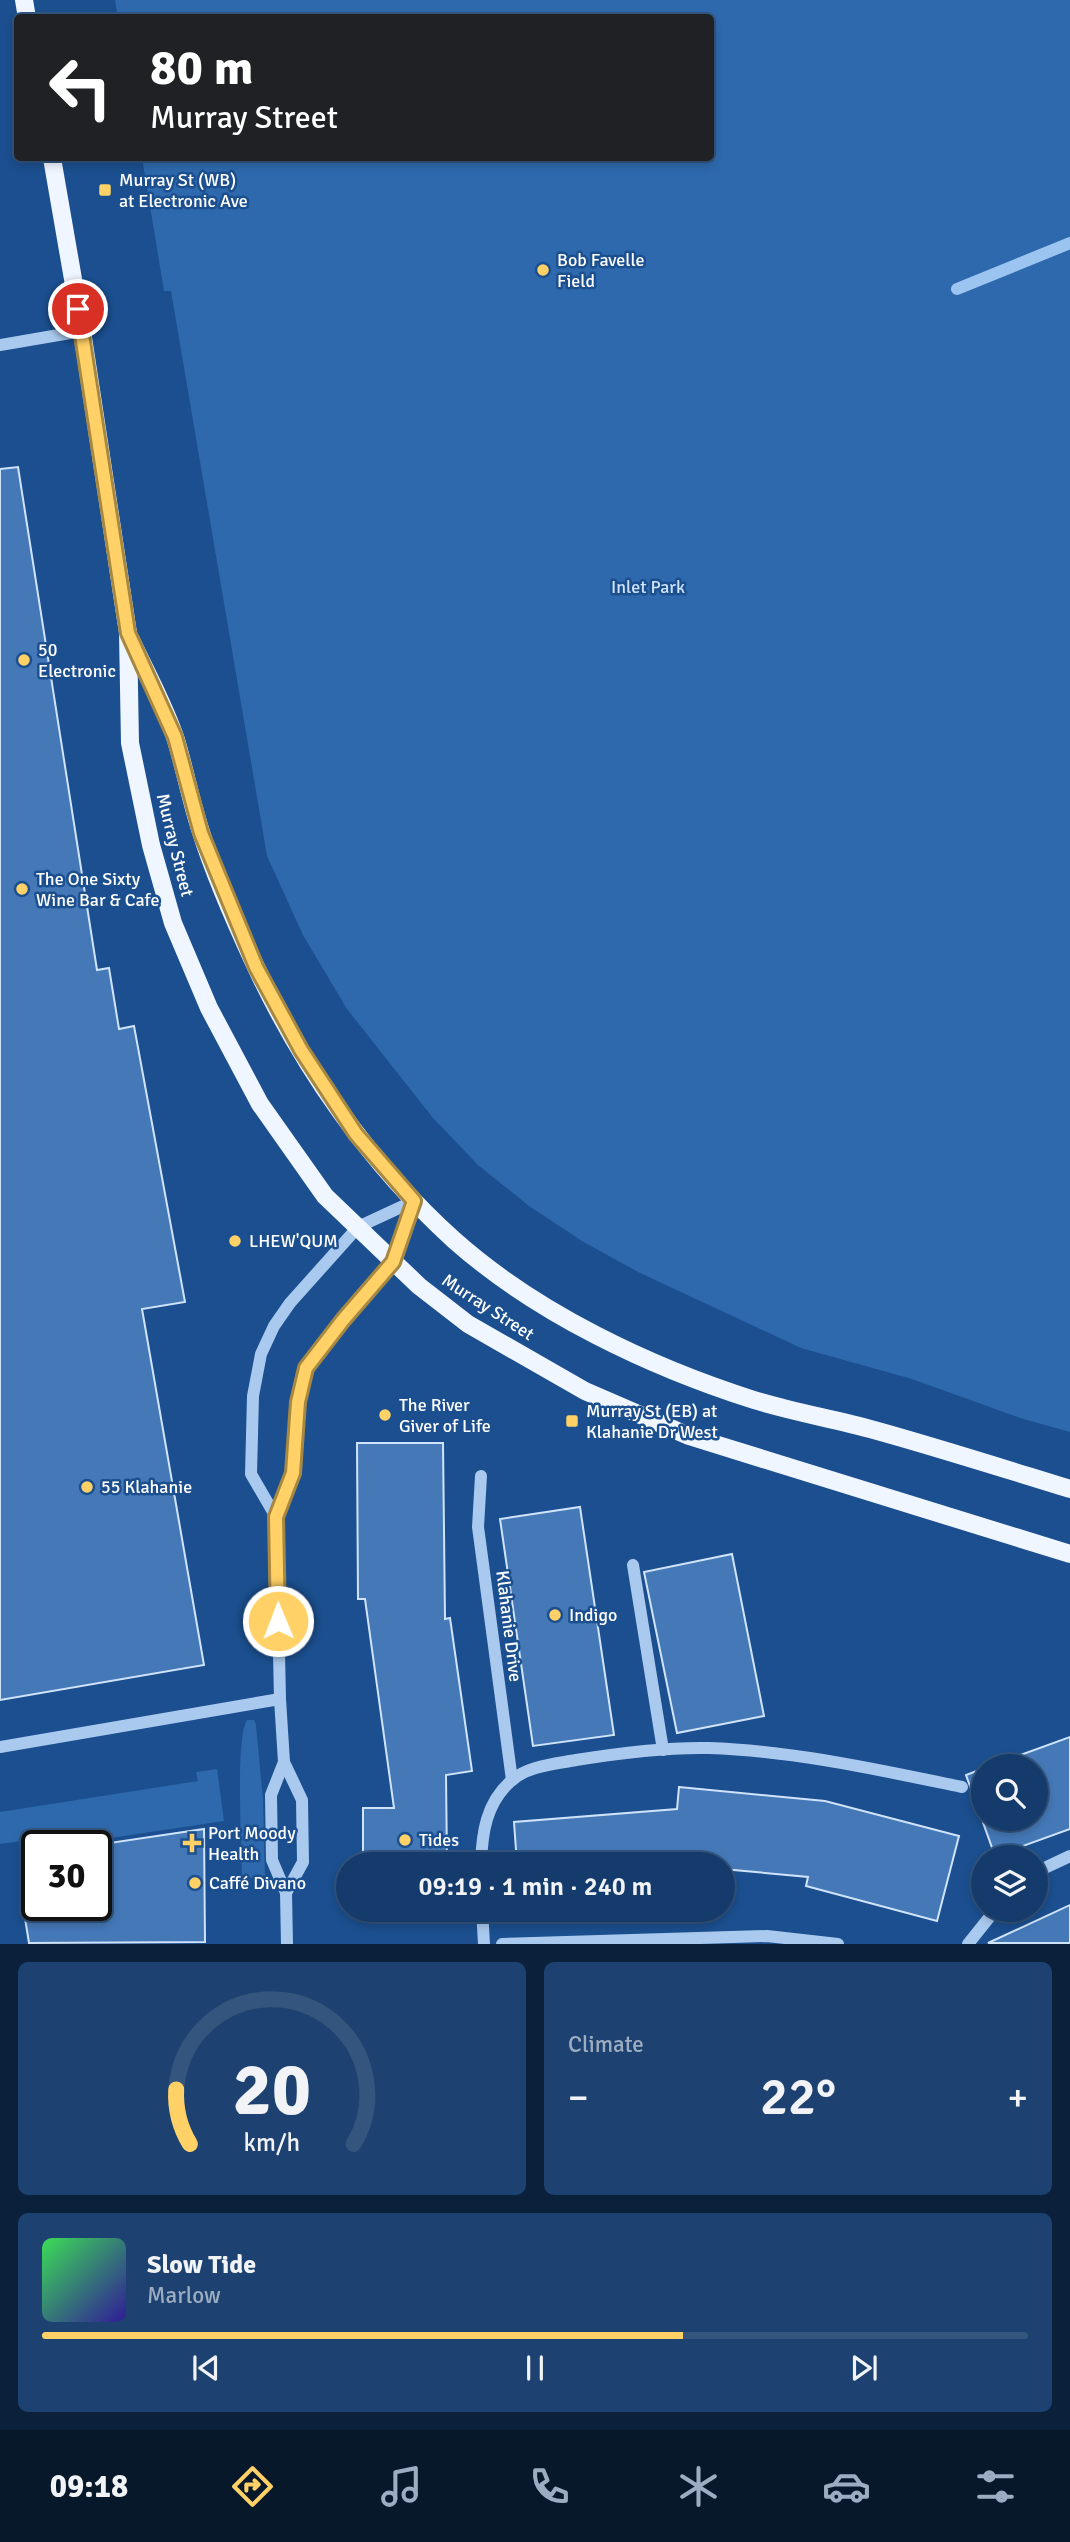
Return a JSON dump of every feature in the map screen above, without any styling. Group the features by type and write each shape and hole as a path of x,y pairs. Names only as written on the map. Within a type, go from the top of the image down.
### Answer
{"main road":[{"name":"Murray Street","path":"53,161 82,331 128,633 130,743 151,845 173,923 209,1009 260,1104 325,1196 419,1286 468,1324 596,1396 690,1436 1070,1554"},
{"name":"Murray Street","path":"128,633 175,737 201,833 256,967 301,1050 356,1134 414,1201 457,1242 522,1292 591,1332 669,1368 755,1400 872,1429 1070,1489"}],"street":[{"path":"0,345 82,331"},
{"path":"276,1517 251,1474 253,1396 261,1354 274,1325 290,1303 358,1227 414,1201"},
{"path":"286,1893 303,1862 302,1800 284,1762 276,1517 293,1473 298,1402 306,1368 393,1262 414,1201"},
{"name":"Klahanie Drive","path":"481,1476 478,1527 512,1780"},
{"path":"634,1565 663,1750"},
{"path":"0,1747 280,1699"},
{"path":"482,1852 484,1826 495,1800 512,1780 531,1770 600,1756 708,1748 801,1756 962,1787"},
{"path":"284,1762 271,1795 272,1860 286,1893 287,1944"},
{"path":"1048,1866 1070,1856"},
{"path":"483,1922 484,1944"},
{"path":"968,1944 986,1922"},
{"path":"502,1944 767,1936 838,1944"}],"green space":[{"name":"Inlet Park","path":"115,0 1070,0 1070,1432 1020,1418 912,1379 801,1348 638,1272 582,1241 529,1206 478,1165 433,1118 347,1009 303,935 267,856 171,291 164,291 142,161 714,161 714,14 117,14"},
{"path":"247,1720 254,1720 256,1725 263,1799 265,1877 242,1878 240,1771 243,1731"},
{"path":"217,1769 224,1821 112,1838 112,1830 21,1830 21,1841 0,1844 0,1812 198,1781 196,1772"}],"building":[{"name":"55 Klahanie","path":"18,467 97,970 109,968 119,1029 134,1026 185,1302 142,1309 204,1665 0,1700 0,469"},
{"path":"357,1443 443,1443 445,1619 450,1618 472,1771 446,1775 447,1852 363,1852 363,1808 394,1808 365,1599 358,1599"},
{"name":"Indigo","path":"580,1507 614,1735 533,1746 500,1519"},
{"name":"Indigo","path":"732,1554 764,1716 677,1733 644,1572"},
{"path":"1070,1737 1070,1829 1026,1845 991,1845 986,1831 1048,1831 1048,1754 1023,1754"},
{"path":"971,1773 971,1789 966,1775"},
{"path":"679,1787 825,1801 959,1836 937,1921 806,1886 808,1877 735,1870 735,1852 516,1852 514,1822 677,1809"},
{"path":"204,1829 205,1942 29,1943 25,1921 112,1921 112,1843"},
{"path":"1070,1905 1070,1943 988,1943 1033,1922 1048,1922 1048,1915"}],"waterway":[{"path":"957,289 1070,243"}],"place":[{"name":"Murray St (WB) at Electronic Ave","path":"105,190"},
{"name":"Bob Favelle Field","path":"543,270"},
{"name":"50 Electronic","path":"24,660"},
{"name":"The One Sixty Wine Bar & Cafe","path":"22,889"},
{"name":"LHEW'QUM","path":"235,1241"},
{"name":"The River Giver of Life","path":"385,1415"},
{"name":"Murray St (EB) at Klahanie Dr West","path":"572,1421"},
{"name":"55 Klahanie","path":"87,1487"},
{"name":"Indigo","path":"555,1615"},
{"name":"Tides","path":"405,1840"},
{"name":"Port Moody Health","path":"192,1843"},
{"name":"Caffé Divano","path":"195,1883"}],"route":[{"path":"78,309 128,633 175,737 201,833 256,967 301,1050 356,1134 414,1201 393,1262 306,1368 293,1439 293,1473 276,1517 278,1621"}]}
